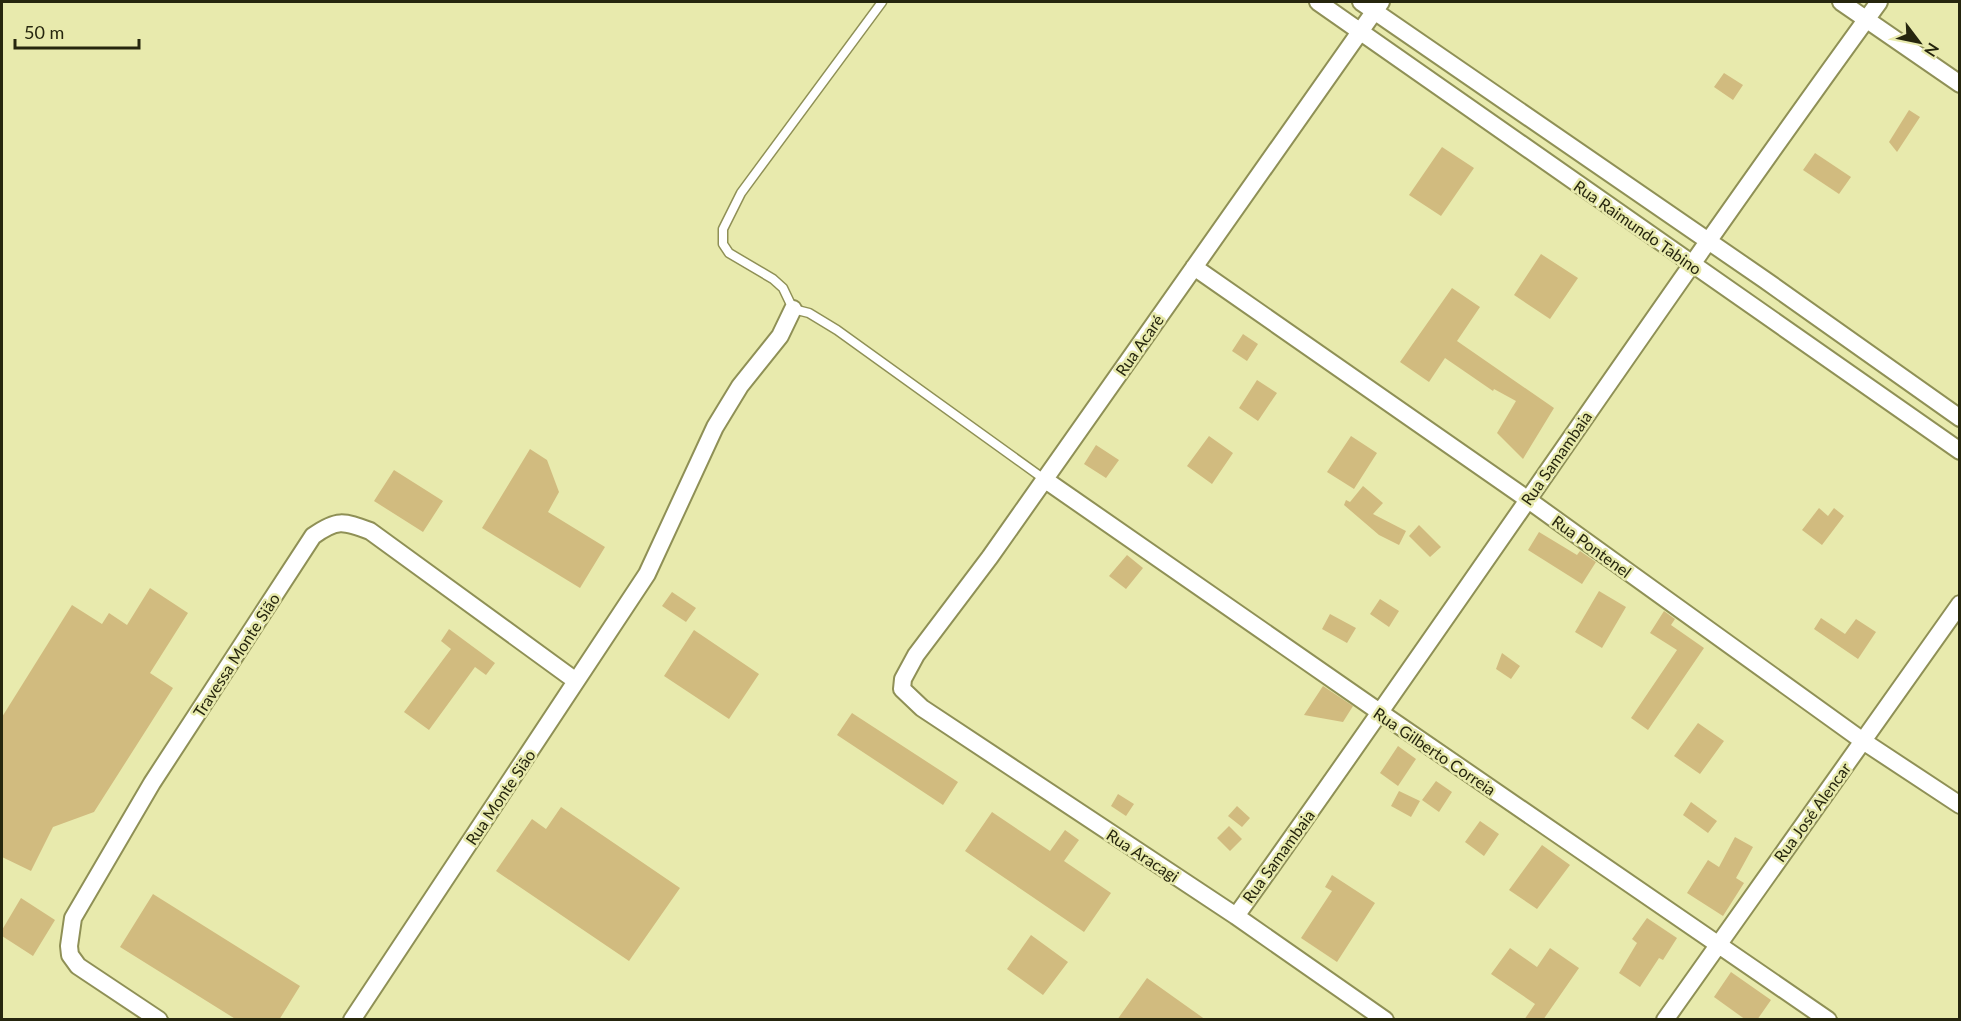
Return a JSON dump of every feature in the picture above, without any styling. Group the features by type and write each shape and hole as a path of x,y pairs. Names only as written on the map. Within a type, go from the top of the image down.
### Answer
{"street":[{"name":"Rua Raimundo Tabino","path":"1318,2 1959,451"},
{"path":"1841,2 1959,84"},
{"name":"Rua Samambaia","path":"1236,916 1381,713 1527,499 1692,264 1879,2"},
{"name":"Rua Raimundo Tabino","path":"1372,5 1766,280 1959,418"},
{"name":"Rua Acaré","path":"902,689 903,679 916,656 990,557 1359,32 1372,5"},
{"name":"Rua Pontenel","path":"1194,267 1527,499 1863,741 1959,805"},
{"path":"1751,304 1766,280"},
{"name":"Rua Monte Sião","path":"352,1020 648,574 715,427 740,386 768,354 780,336 793,309"},
{"name":"Rua Gilberto Correia","path":"1044,479 1828,1020"},
{"name":"Travessa Monte Sião","path":"159,1020 78,966 70,955 69,946 73,918 152,783 313,536 335,523 347,522 370,531 576,681"},
{"name":"Rua José Alencar","path":"1665,1020 1959,604"},
{"name":"Rua Aracagi","path":"902,689 922,708 1236,916 1385,1020"}],"lane":[{"path":"882,2 741,193 723,229 723,244 729,253 773,279 783,288 793,309 809,313 837,330 1044,479"}],"building":[{"path":"1724,73 1743,85 1733,100 1714,87"},
{"path":"1909,110 1920,117 1897,152 1889,142"},
{"path":"1442,147 1474,168 1441,216 1409,195"},
{"path":"1815,153 1851,177 1839,194 1803,170"},
{"path":"1541,254 1578,278 1550,319 1514,295"},
{"path":"1452,288 1480,307 1457,341 1554,408 1523,459 1497,433 1516,401 1494,389 1493,391 1445,358 1429,382 1400,362"},
{"path":"1243,334 1258,344 1247,361 1232,351"},
{"path":"1257,380 1277,393 1258,421 1239,408"},
{"path":"1209,436 1233,453 1212,484 1187,466"},
{"path":"1351,436 1377,453 1354,489 1327,472"},
{"path":"1096,445 1119,460 1106,478 1084,464"},
{"path":"530,449 547,460 559,492 548,512 605,547 580,588 482,528"},
{"path":"394,470 443,501 423,532 374,501"},
{"path":"1363,486 1383,503 1373,514 1406,531 1399,545 1379,535 1344,505 1346,500 1350,502"},
{"path":"1819,508 1828,516 1834,508 1844,516 1822,545 1802,530"},
{"path":"1419,525 1441,547 1430,557 1409,536"},
{"path":"1539,532 1577,555 1580,551 1596,562 1582,584 1528,550"},
{"path":"1127,555 1143,568 1126,589 1109,576"},
{"path":"150,588 188,613 150,673 173,688 94,812 53,827 31,871 2,857 2,717 72,605 102,624 109,613 127,625"},
{"path":"1599,591 1626,607 1602,648 1575,632"},
{"path":"672,592 696,608 686,622 662,606"},
{"path":"1380,599 1399,611 1389,627 1370,614"},
{"path":"1664,611 1675,619 1671,625 1704,648 1648,730 1631,718 1677,650 1650,633"},
{"path":"1330,614 1356,628 1347,643 1322,629"},
{"path":"1821,618 1845,634 1856,619 1876,632 1858,659 1814,629"},
{"path":"449,629 495,663 486,675 475,667 429,730 404,712 451,649 441,641"},
{"path":"694,630 759,674 729,719 664,676"},
{"path":"1502,653 1520,666 1511,679 1496,669"},
{"path":"1323,686 1353,706 1343,722 1304,715"},
{"path":"852,713 958,782 943,805 837,735"},
{"path":"1698,723 1724,741 1700,774 1674,756"},
{"path":"1398,746 1416,759 1398,786 1380,773"},
{"path":"1436,781 1452,792 1439,812 1422,800"},
{"path":"1399,791 1420,801 1411,817 1391,806"},
{"path":"1118,794 1134,804 1126,816 1111,806"},
{"path":"1691,802 1717,821 1708,833 1683,815"},
{"path":"1237,806 1250,818 1242,827 1228,816"},
{"path":"561,807 680,888 629,961 496,871 532,819 546,829"},
{"path":"992,812 1050,851 1065,830 1079,840 1064,861 1111,893 1084,932 965,851"},
{"path":"1480,821 1499,834 1484,856 1465,842"},
{"path":"1229,826 1242,839 1230,851 1217,838"},
{"path":"1735,837 1753,847 1736,878 1744,883 1723,916 1687,893 1708,860 1719,867"},
{"path":"1542,845 1570,865 1537,909 1509,890"},
{"path":"1332,875 1375,903 1337,962 1301,938 1332,891 1325,887"},
{"path":"153,894 300,986 279,1020 237,1020 120,947"},
{"path":"21,898 55,920 33,956 2,936 2,930"},
{"path":"1647,918 1677,938 1663,960 1659,958 1640,987 1619,973 1637,943 1632,939"},
{"path":"1031,935 1068,962 1043,995 1007,969"},
{"path":"1510,948 1537,967 1550,948 1579,968 1543,1020 1524,1020 1535,1004 1491,974"},
{"path":"1731,972 1771,1000 1757,1020 1746,1020 1714,997"},
{"path":"1147,978 1206,1020 1117,1020"}]}
